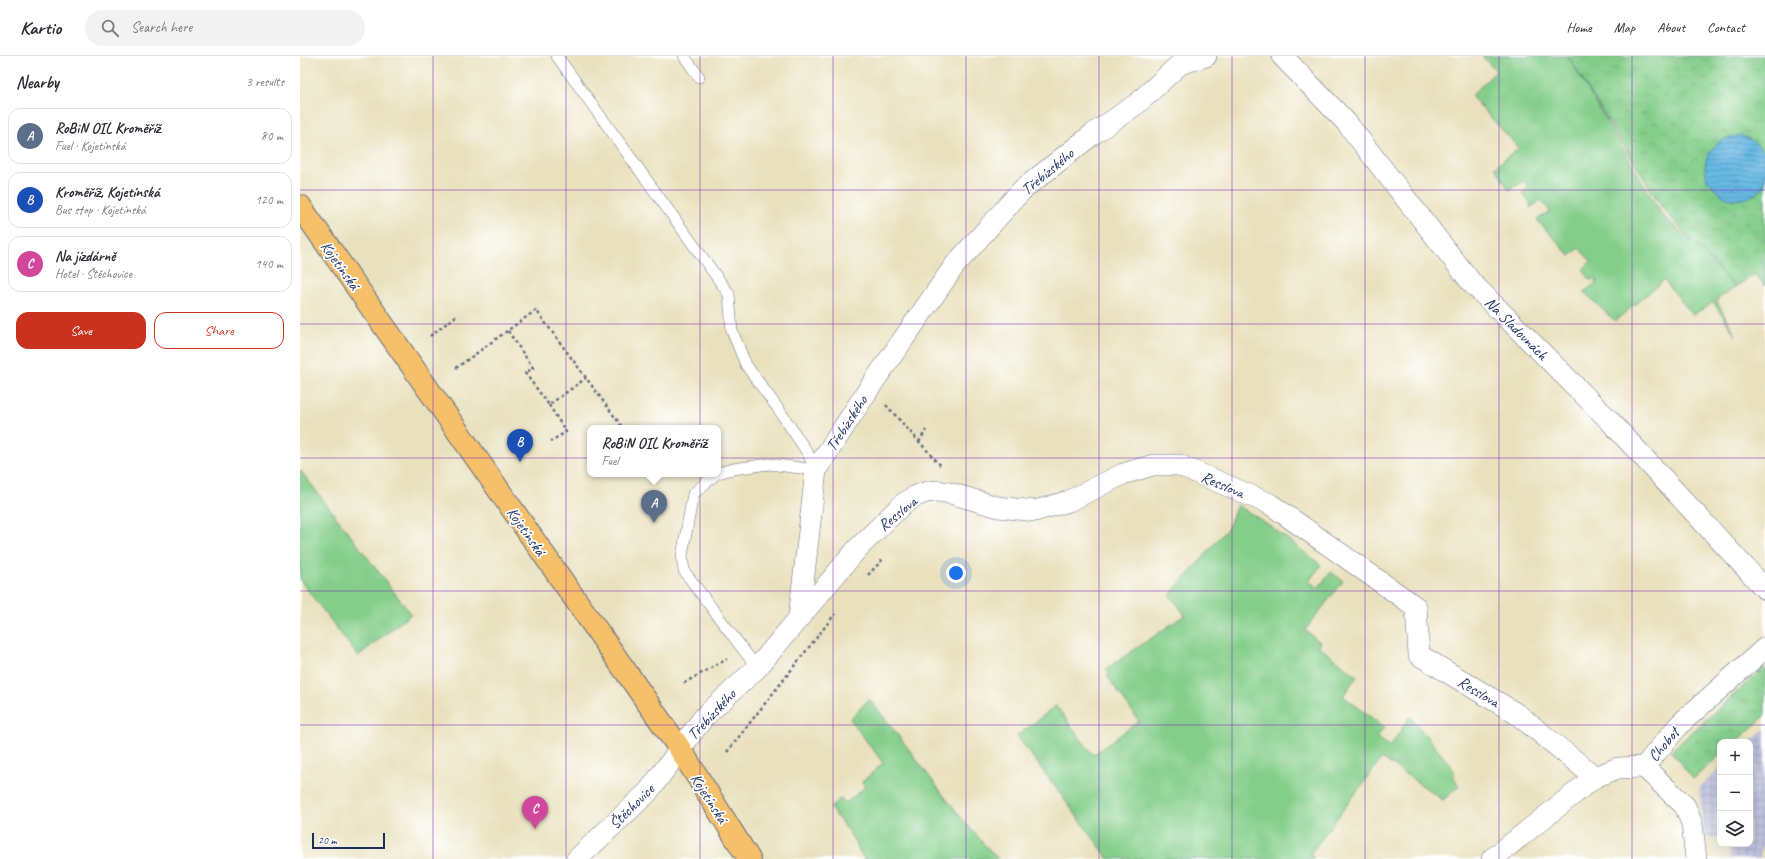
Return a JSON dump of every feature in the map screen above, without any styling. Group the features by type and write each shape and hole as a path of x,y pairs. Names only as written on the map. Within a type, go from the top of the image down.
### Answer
{"main road":[{"name":"Kojetínská","path":"300,206 680,749 749,859"}],"street":[{"name":"Třebízského","path":"680,749 704,717 757,668 799,618 816,470 870,387 955,265 1022,190 1093,134 1138,103 1180,64 1206,56"},
{"name":"Na Sladovnách","path":"1282,56 1346,122 1471,282 1608,420 1765,589"},
{"name":"Resslova","path":"799,618 858,548 903,504 916,496 927,492 938,491 998,507 1035,511 1069,500 1123,474 1153,465 1179,465 1270,504 1416,607 1419,655 1517,714 1595,777"},
{"name":"Chobot","path":"1492,859 1595,777 1618,768 1644,767 1680,724 1765,648"},
{"name":"Štěchovice","path":"577,859 648,792 680,749"},
{"path":"1644,767 1685,806 1692,824 1696,859"}],"lane":[{"path":"558,56 729,294 732,331 746,365 779,410 807,452 816,470"},
{"path":"684,56 699,77"},
{"path":"721,473 733,469 769,464 816,470"},
{"path":"713,477 693,494 682,556 684,572 757,668"}],"path":[{"path":"456,368 536,310 621,425"},
{"path":"430,336 456,316"},
{"path":"508,331 533,368 525,373 549,405 566,432 551,441"},
{"path":"549,405 586,378"},
{"path":"886,405 946,472"},
{"path":"919,442 926,430"},
{"path":"863,580 884,557"},
{"path":"727,752 838,610"},
{"path":"684,683 729,657 741,647"}],"shaded area":[{"path":"1765,729 1765,844 1761,848 1760,859 1730,859 1730,847 1753,847 1753,739"},
{"path":"1717,772 1717,837 1704,837 1699,787"}],"green space":[{"path":"1482,56 1568,56 1662,215 1697,246 1735,287 1716,300 1736,336 1713,302 1693,315 1664,280 1615,321 1584,292 1597,282 1594,278 1591,281 1583,269 1591,261 1579,248 1570,256 1537,220 1550,211 1541,200 1530,208 1531,204 1522,193 1529,188 1524,181 1509,190 1495,167 1519,148 1471,96 1496,71"},
{"path":"1568,56 1765,56 1765,286 1756,274 1735,287 1663,209"},
{"path":"300,470 411,614 358,656 300,580"},
{"path":"1237,505 1269,525 1321,565 1309,581 1318,588 1331,572 1343,581 1305,630 1320,642 1318,646 1357,676 1343,696 1384,727 1377,737 1390,747 1410,716 1454,770 1454,778 1459,786 1443,800 1382,758 1310,854 1314,859 1109,859 1017,736 1056,706 1093,755 1139,721 1107,676 1110,674 1106,669 1185,615 1170,595 1228,528"},
{"path":"1765,667 1765,716 1738,739 1717,739 1717,758 1693,779 1671,751"},
{"path":"869,699 964,821 998,859 864,859 849,832 830,808 841,798 846,803 865,787 862,782 883,763 850,719"}],"water":[{"path":"1741,136 1752,140 1765,153 1765,181 1763,187 1754,195 1742,199 1730,199 1720,194 1707,180 1706,163 1707,158 1716,145 1725,139"}],"place":[{"name":"Kroměříž, Kojetínská","path":"520,462"},
{"name":"RoBiN OIL Kroměříž","path":"654,523"},
{"name":"Na jízdárně","path":"535,829"}]}
